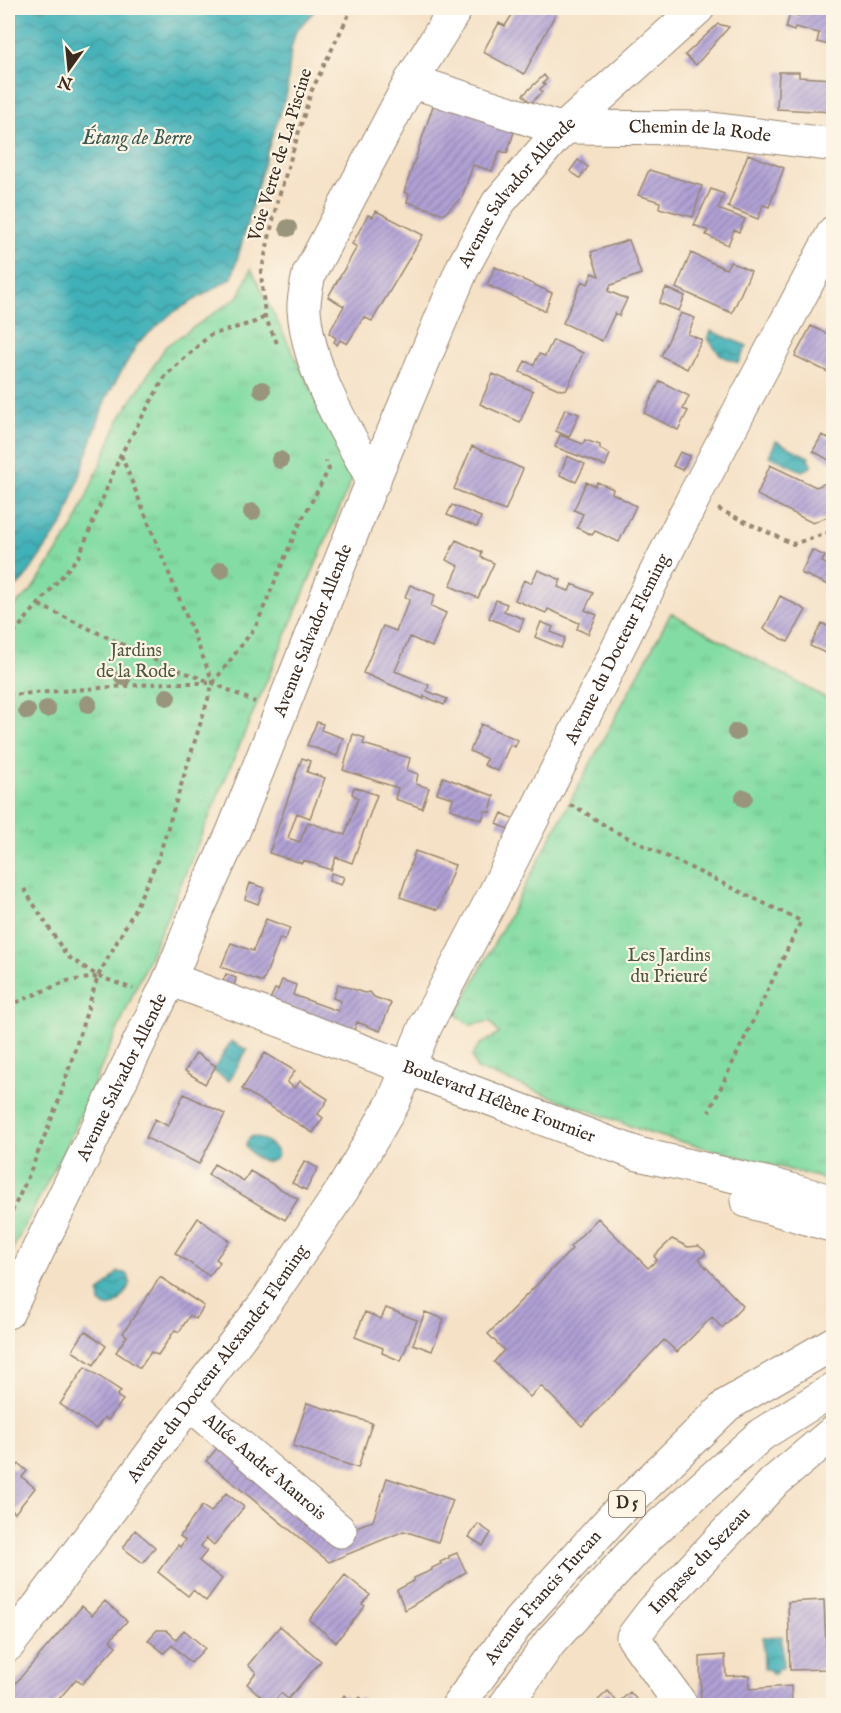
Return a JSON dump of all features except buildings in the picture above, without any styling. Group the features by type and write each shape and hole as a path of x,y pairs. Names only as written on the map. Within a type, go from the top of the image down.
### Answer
{"main road":[{"path":"374,481 340,420 311,353 303,308 309,274 411,81 456,8"},
{"name":"Avenue Salvador Allende","path":"8,1312 170,979 233,832 463,267 498,203 518,177 564,129 698,8"},
{"name":"Chemin de la Rode","path":"411,81 564,129 704,128 834,145"},
{"name":"Avenue du Docteur Fleming","path":"408,1069 423,1031 696,493 834,232"},
{"name":"Boulevard Hélène Fournier","path":"170,979 638,1154 765,1183 834,1202"},
{"name":"Avenue du Docteur Alexander Fleming","path":"8,1645 265,1304 343,1189 393,1103 408,1069"},
{"path":"638,1154 704,1188 834,1226"},
{"name":"Avenue Francis Turcan","path":"458,1706 519,1621 615,1515 727,1405 834,1342"},
{"name":"Avenue Francis Turcan","path":"505,1706 550,1642 650,1534 762,1434 834,1389"},
{"name":"Allée André Maurois","path":"189,1403 340,1531"},
{"name":"Impasse du Sezeau","path":"682,1706 633,1637 652,1612 773,1484 834,1432"}],"path":[{"name":"Voie Verte de La Piscine","path":"121,454 166,375 210,336 265,317 261,273 277,203 311,92 352,8"},
{"path":"8,640 79,556 121,454"},
{"path":"121,454 213,682"},
{"path":"8,1220 59,1100 98,976 158,860 213,682 256,626 296,531 329,469"},
{"path":"696,493 708,504 793,544 834,531"},
{"path":"39,605 168,666 213,682 280,714"},
{"path":"8,695 166,683 213,682"},
{"path":"544,795 581,810 612,831 801,921 710,1112"},
{"path":"24,889 67,956 98,976 145,994 156,1008"},
{"path":"8,1006 67,981 98,976"}],"green space":[{"name":"Jardins de la Rode","path":"251,269 354,474 169,912 69,1141 8,1258 8,611 31,591 74,526 119,420 166,346 239,296"},
{"name":"Les Jardins du Prieuré","path":"671,613 833,702 833,1181 652,1134 477,1069 472,1056 479,1045 499,1034 490,1021 471,1025 456,1015"}],"water":[{"name":"Étang de Berre","path":"8,8 317,8 296,31 291,49 287,92 267,152 232,278 172,313 138,343 106,398 65,520 23,581 8,594"},
{"path":"711,331 747,346 738,363 721,356 708,339"},
{"path":"776,441 809,457 811,467 802,471 769,456"},
{"path":"231,1041 247,1050 229,1081 213,1071"},
{"path":"252,1136 271,1145 278,1155 275,1159 266,1162 252,1154 246,1146"},
{"path":"118,1272 125,1273 130,1283 124,1295 115,1305 106,1307 100,1302 99,1293"},
{"path":"782,1636 783,1668 779,1668 775,1674 772,1674 768,1669 764,1669 763,1637"}]}
